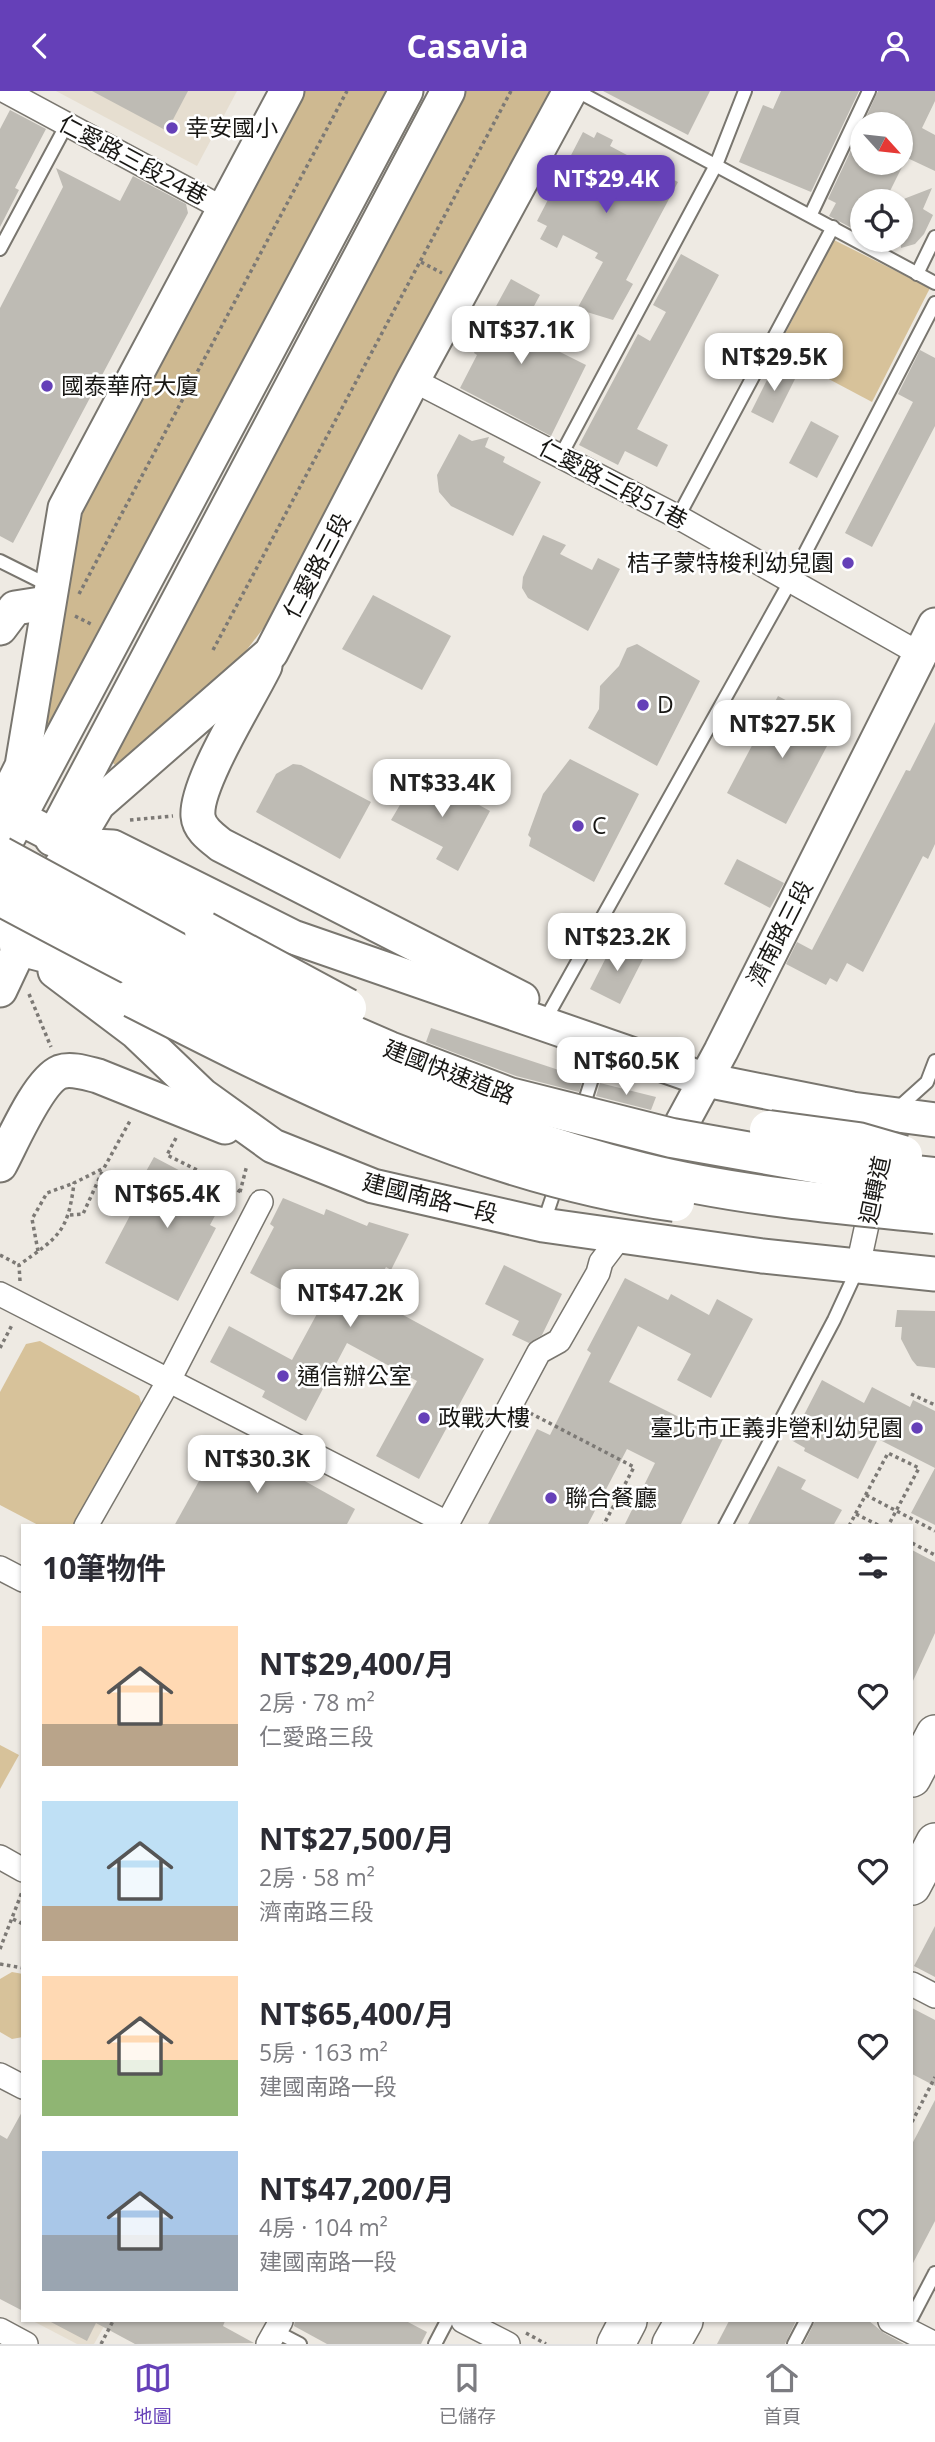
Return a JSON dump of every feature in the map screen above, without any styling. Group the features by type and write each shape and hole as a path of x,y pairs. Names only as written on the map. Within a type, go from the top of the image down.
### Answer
{"highway":[{"path":"63,841 91,873 381,1026 507,1072 612,1101 739,1126 858,1142 935,1164"},
{"name":"建國快速道路","path":"0,855 235,984 389,1051 509,1097 672,1138 831,1166 935,1177"},
{"name":"建國快速道路","path":"0,896 188,996 352,1073 506,1133 643,1173 802,1201 935,1214"},
{"path":"6,937 50,954 296,1081 436,1139 567,1182 608,1193 741,1211 869,1207"}],"main road":[{"path":"0,855 5,815 22,766 60,601 65,508 287,91"},
{"path":"5,815 406,91"},
{"name":"仁愛路三段","path":"15,992 6,937 63,841 448,91"},
{"name":"仁愛路三段","path":"63,841 98,804 271,653 413,380 570,91"},
{"path":"0,628 15,608 60,601"},
{"name":"濟南路三段","path":"620,1237 706,1080 928,639"},
{"path":"271,653 207,777 198,814 202,828 221,845 549,1013 592,1039"},
{"path":"5,815 63,841 113,847 293,937 706,1080 935,1120"},
{"name":"建國南路一段","path":"6,937 136,1032 202,1095 260,1156 373,1186 543,1225 620,1237 935,1274"},
{"path":"0,1165 46,1081 61,1072 80,1071 97,1076 260,1156"},
{"path":"913,1776 935,1734"},
{"path":"913,1885 935,1842"},
{"path":"616,2344 627,2322"},
{"path":"671,2344 683,2322"}],"street":[{"name":"仁愛路三段24巷","path":"5,91 224,209"},
{"name":"仁愛路三段51巷","path":"413,380 561,455 791,580 928,639"},
{"name":"迴轉道","path":"859,1266 891,1114"},
{"path":"87,1524 168,1382 251,1197"},
{"path":"447,1524 539,1352 559,1341 598,1273 601,1262 620,1237"},
{"path":"0,1294 444,1524"},
{"path":"0,1568 21,1579"},
{"path":"0,1857 21,1869"},
{"path":"913,1985 935,1996"},
{"path":"0,2075 21,2086"},
{"path":"465,2322 508,2344"},
{"path":"0,2330 26,2344"}],"lane":[{"path":"5,815 37,762 396,91"},
{"path":"577,91 811,214 935,283"},
{"path":"561,455 716,165 745,91"},
{"path":"811,214 869,91"},
{"path":"0,249 67,124"},
{"path":"678,517 833,227"},
{"path":"917,274 935,237"},
{"path":"549,1013 791,580 935,303"},
{"path":"0,561 60,601"},
{"path":"543,1225 592,1039"},
{"path":"891,1114 927,1082 935,1061"},
{"path":"726,1524 834,1320 859,1266"},
{"path":"912,2330 935,2273"},
{"path":"435,2344 446,2322"},
{"path":"794,2344 805,2322"},
{"path":"275,2332 300,2344"}],"path":[{"path":"101,629 60,601 347,91"},
{"path":"214,650 511,91"},
{"path":"130,820 176,816"},
{"path":"15,992 52,1050"},
{"path":"70,1215 83,1214 131,1119"},
{"path":"176,1138 167,1155 251,1197 260,1156"},
{"path":"38,1251 32,1219 47,1193 104,1168"},
{"path":"19,1265 55,1239 70,1215 74,1183"},
{"path":"0,1255 19,1265"},
{"path":"0,1347 22,1306 19,1265"},
{"path":"911,1394 935,1405"},
{"path":"512,1403 634,1467 604,1524"},
{"path":"850,1524 888,1453 919,1468 889,1524"},
{"path":"866,1495 935,1531"},
{"path":"856,1514 875,1524"},
{"path":"913,1544 934,1554"},
{"path":"0,1949 21,1896"},
{"path":"13,1919 21,1923"},
{"path":"0,1964 21,1968"},
{"path":"913,2120 935,2077"},
{"path":"100,2344 112,2322"}],"shaded area":[{"name":"幸安國小","path":"56,91 237,91 197,166"},
{"path":"302,91 394,91 54,730 45,726 76,531 83,503"},
{"path":"465,91 555,91 275,613 239,660 115,765 109,759"},
{"path":"834,240 850,248 850,252 858,252 930,288 872,402 776,351"},
{"path":"40,1341 139,1396 142,1405 76,1524 36,1524 0,1505 0,1392 26,1344"},
{"path":"0,1745 19,1755 0,1789"},
{"path":"12,1972 21,1974 21,2037 12,2039 0,2032 0,1979"},
{"path":"35,2322 106,2322 94,2344 77,2344"}],"building":[{"path":"92,91 188,91 167,131"},
{"path":"603,91 710,91 688,135"},
{"path":"781,91 859,91 811,192 739,162 763,105 773,109"},
{"path":"878,91 935,91 935,101 922,128 935,135 935,171 914,161 914,112 868,112"},
{"path":"10,110 46,129 15,188 19,190 0,227 0,129"},
{"path":"583,132 594,138 597,132 613,140 610,146 657,171 659,167 674,175 672,179 678,182 626,280 633,284 613,320 577,309 603,262 595,258 598,253 563,235 557,248 540,239 547,226 537,221"},
{"path":"850,152 850,175 898,175 891,189 850,189 850,227 829,216 836,203 828,199"},
{"path":"56,168 120,201 133,176 186,204 188,213 13,543 0,536 0,308 63,187"},
{"path":"932,188 923,209 933,215 924,234 913,245 913,195"},
{"path":"681,254 719,275 637,429 668,445 657,467 625,451 618,465 579,445 638,334 650,341 666,312 653,305"},
{"path":"511,279 540,295 520,332 586,365 551,436 460,388 477,355 474,353 483,330"},
{"path":"920,350 935,358 935,426 872,547 845,533 913,402 898,394"},
{"path":"775,364 797,375 773,423 751,412"},
{"path":"811,421 839,436 817,478 789,463"},
{"path":"459,434 472,441 489,437 485,447 505,457 503,462 541,482 513,536 451,506 439,492 437,475"},
{"path":"543,535 566,545 560,554 592,570 598,558 620,569 588,631 528,598 522,588 523,577"},
{"path":"373,595 451,636 422,690 342,649"},
{"name":"D","path":"637,644 700,681 657,766 588,728 599,709 600,686 619,666 627,648"},
{"path":"778,696 837,727 786,824 727,793"},
{"path":"935,722 935,844 928,859 923,856 863,972 847,963 837,982 830,978 826,985 786,964 797,942 812,950 906,770 910,771"},
{"name":"C","path":"570,759 639,794 594,882 529,846 531,838 528,835 543,794"},
{"path":"293,764 301,765 371,802 340,859 256,812 276,774"},
{"path":"432,779 490,811 458,871 436,859 443,847 391,820 413,783"},
{"path":"737,859 784,883 770,908 724,884"},
{"path":"614,942 644,957 620,1004 590,989"},
{"path":"431,1028 583,1078 579,1092 516,1076 426,1042"},
{"path":"600,1083 656,1097 651,1110 596,1096"},
{"path":"154,1157 226,1195 210,1225 216,1228 178,1301 105,1263 145,1187 139,1184"},
{"path":"283,1198 324,1215 326,1209 367,1226 369,1222 409,1234 391,1270 386,1267 370,1297 484,1359 419,1479 376,1456 417,1381 347,1343 306,1421 262,1397 265,1391 210,1362 229,1326 292,1360 319,1310 250,1273 274,1227 270,1224"},
{"path":"504,1265 562,1294 542,1335 529,1343 512,1335 519,1321 485,1304"},
{"path":"625,1278 668,1300 671,1294 709,1315 717,1299 753,1319 711,1398 677,1380 691,1354 638,1326 609,1382 723,1439 681,1524 625,1524 655,1463 627,1449 588,1524 488,1524 537,1429 550,1435 591,1353 587,1350"},
{"path":"897,1310 935,1311 935,1368 917,1366 912,1360 901,1339 902,1327 895,1327"},
{"path":"822,1380 864,1403 872,1387 910,1407 913,1400 935,1411 935,1468 878,1439 858,1479 804,1451 805,1448 791,1440"},
{"path":"224,1436 355,1509 347,1524 175,1524"},
{"path":"778,1466 806,1480 801,1489 842,1510 834,1524 748,1524"},
{"path":"935,1468 935,1525 911,1513"},
{"path":"913,1551 935,1562 935,1633 913,1681"},
{"path":"935,1926 935,1977 914,1966"},
{"path":"913,2009 935,2020 935,2086 913,2075"},
{"path":"935,2100 935,2221 913,2263 913,2142"},
{"path":"21,2114 21,2310 0,2299 0,2135 7,2139"},
{"path":"51,2322 225,2322 223,2326 254,2343 135,2344 96,2323 87,2341"},
{"path":"295,2322 408,2322 427,2332 421,2344 327,2344 294,2326"},
{"path":"728,2322 796,2322 785,2344 717,2344"},
{"path":"815,2322 870,2322 904,2344 804,2344"}],"place":[{"name":"幸安國小","path":"172,128"},
{"name":"國泰華府大廈","path":"47,386"},
{"name":"桔子蒙特梭利幼兒園","path":"848,563"},
{"name":"D","path":"643,705"},
{"name":"C","path":"578,826"},
{"name":"通信辦公室","path":"283,1376"},
{"name":"政戰大樓","path":"424,1418"},
{"name":"臺北市正義非營利幼兒園","path":"917,1428"},
{"name":"聯合餐廳","path":"551,1498"}]}
